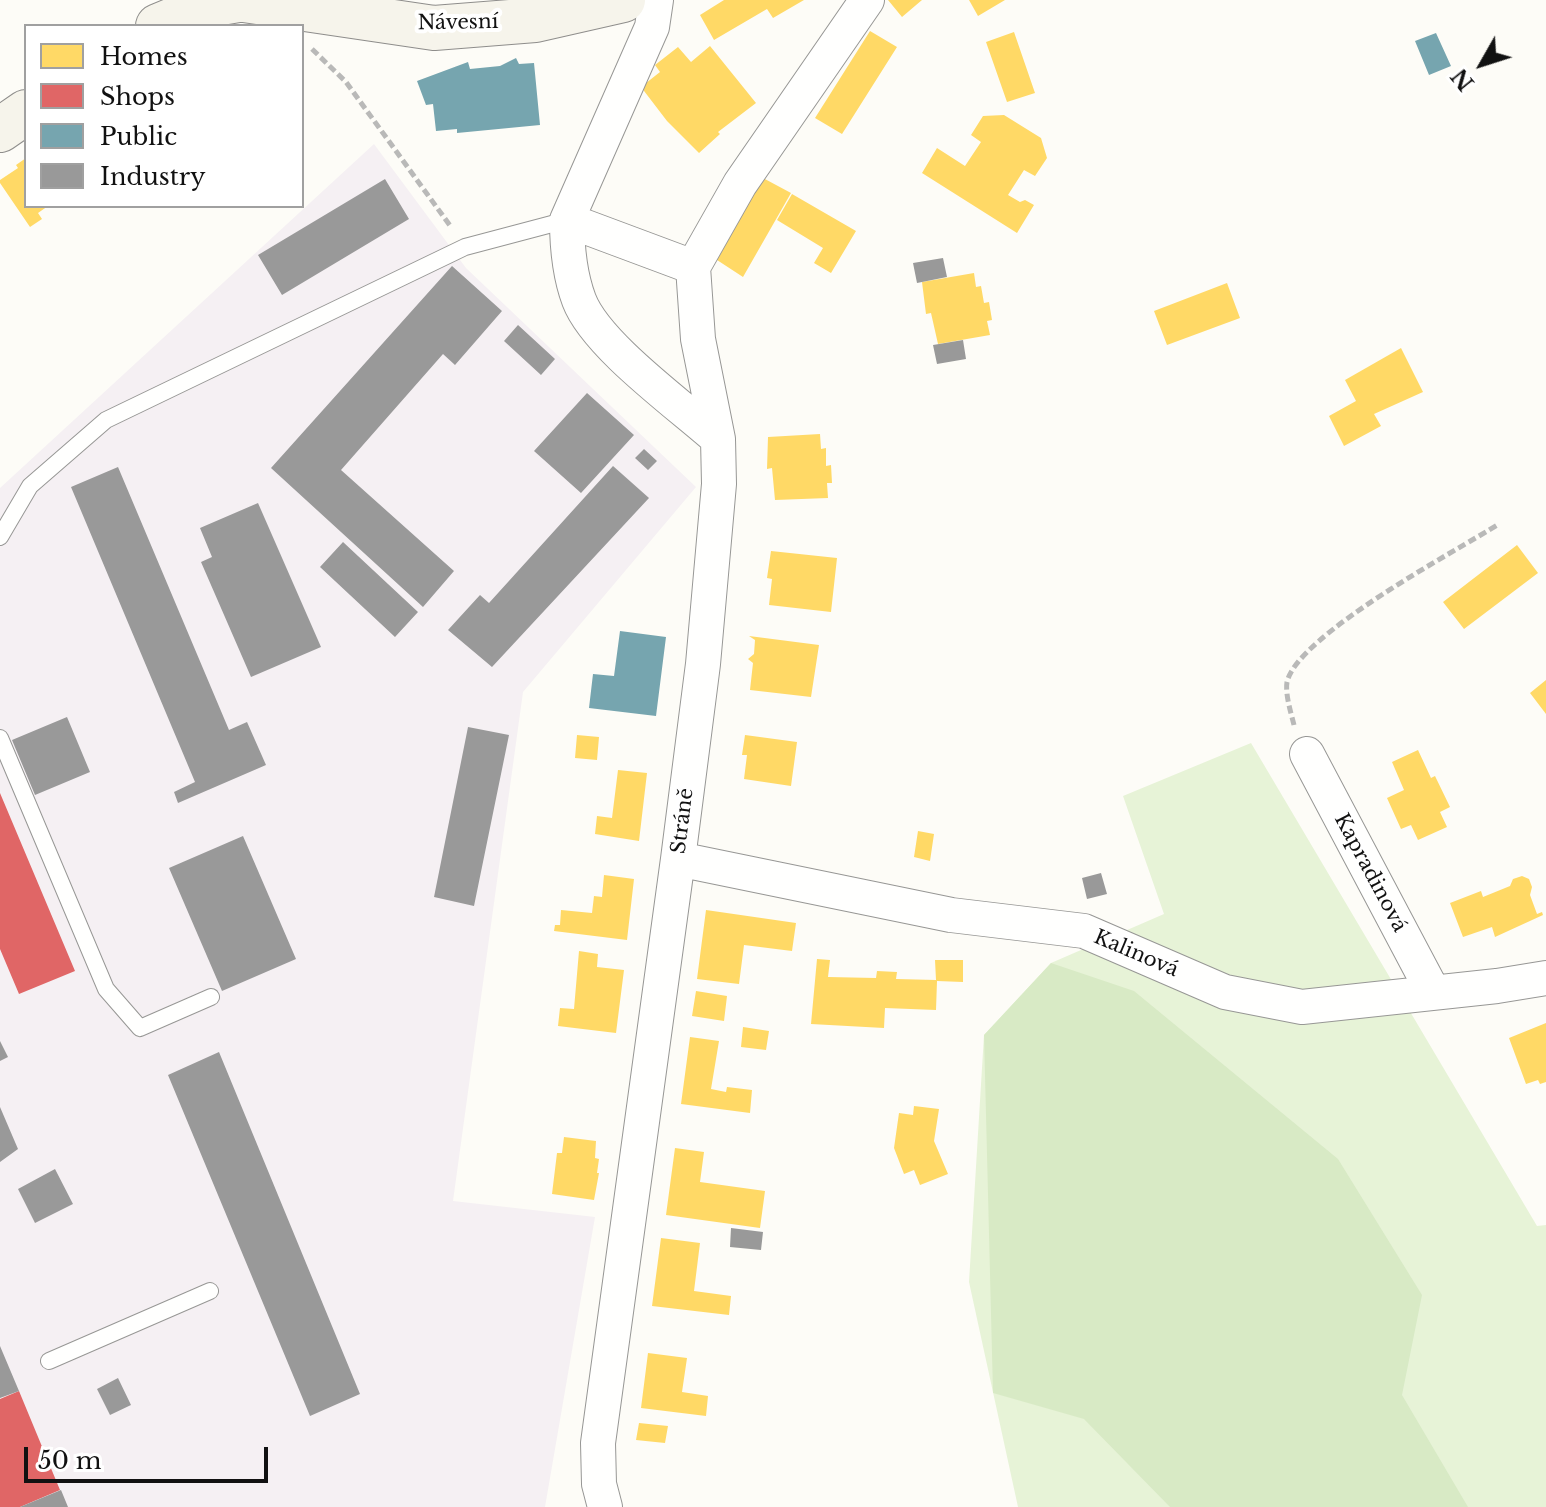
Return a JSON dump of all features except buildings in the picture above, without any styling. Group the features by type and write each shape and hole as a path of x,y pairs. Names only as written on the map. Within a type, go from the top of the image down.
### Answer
{"street":[{"name":"Návesní","path":"163,24 209,5 241,0 265,1 434,28 535,20 623,0"},
{"path":"656,0 652,27 567,220 567,241 579,300 599,335 718,439"},
{"path":"567,220 693,267 740,184 867,0"},
{"path":"0,130 24,113"},
{"name":"Stráně","path":"605,1507 599,1484 598,1443 678,859 706,633 719,484 718,439 698,339 693,267"},
{"name":"Kapradinová","path":"1307,754 1433,992"},
{"name":"Kalinová","path":"678,859 951,915 1084,931 1225,992 1302,1007 1546,978"}],"lane":[{"path":"0,537 30,486 106,420 465,247 567,220"},
{"path":"0,738 106,989 140,1028 211,997"},
{"path":"49,1361 210,1291"}],"path":[{"path":"307,45 346,82 465,247"},
{"path":"1307,754 1293,724 1287,684 1297,661 1340,622 1499,524"}],"shaded area":[{"path":"374,144 466,268 696,487 523,692 453,1201 595,1217 545,1507 0,1507 0,488"}],"green space":[{"path":"1251,743 1537,1226 1546,1225 1546,1507 1018,1507 969,1282 984,1035 1051,963 1164,914 1123,796"},
{"path":"1051,963 1134,991 1338,1159 1422,1295 1402,1395 1468,1507 1170,1507 1084,1419 993,1393 984,1035"}]}
